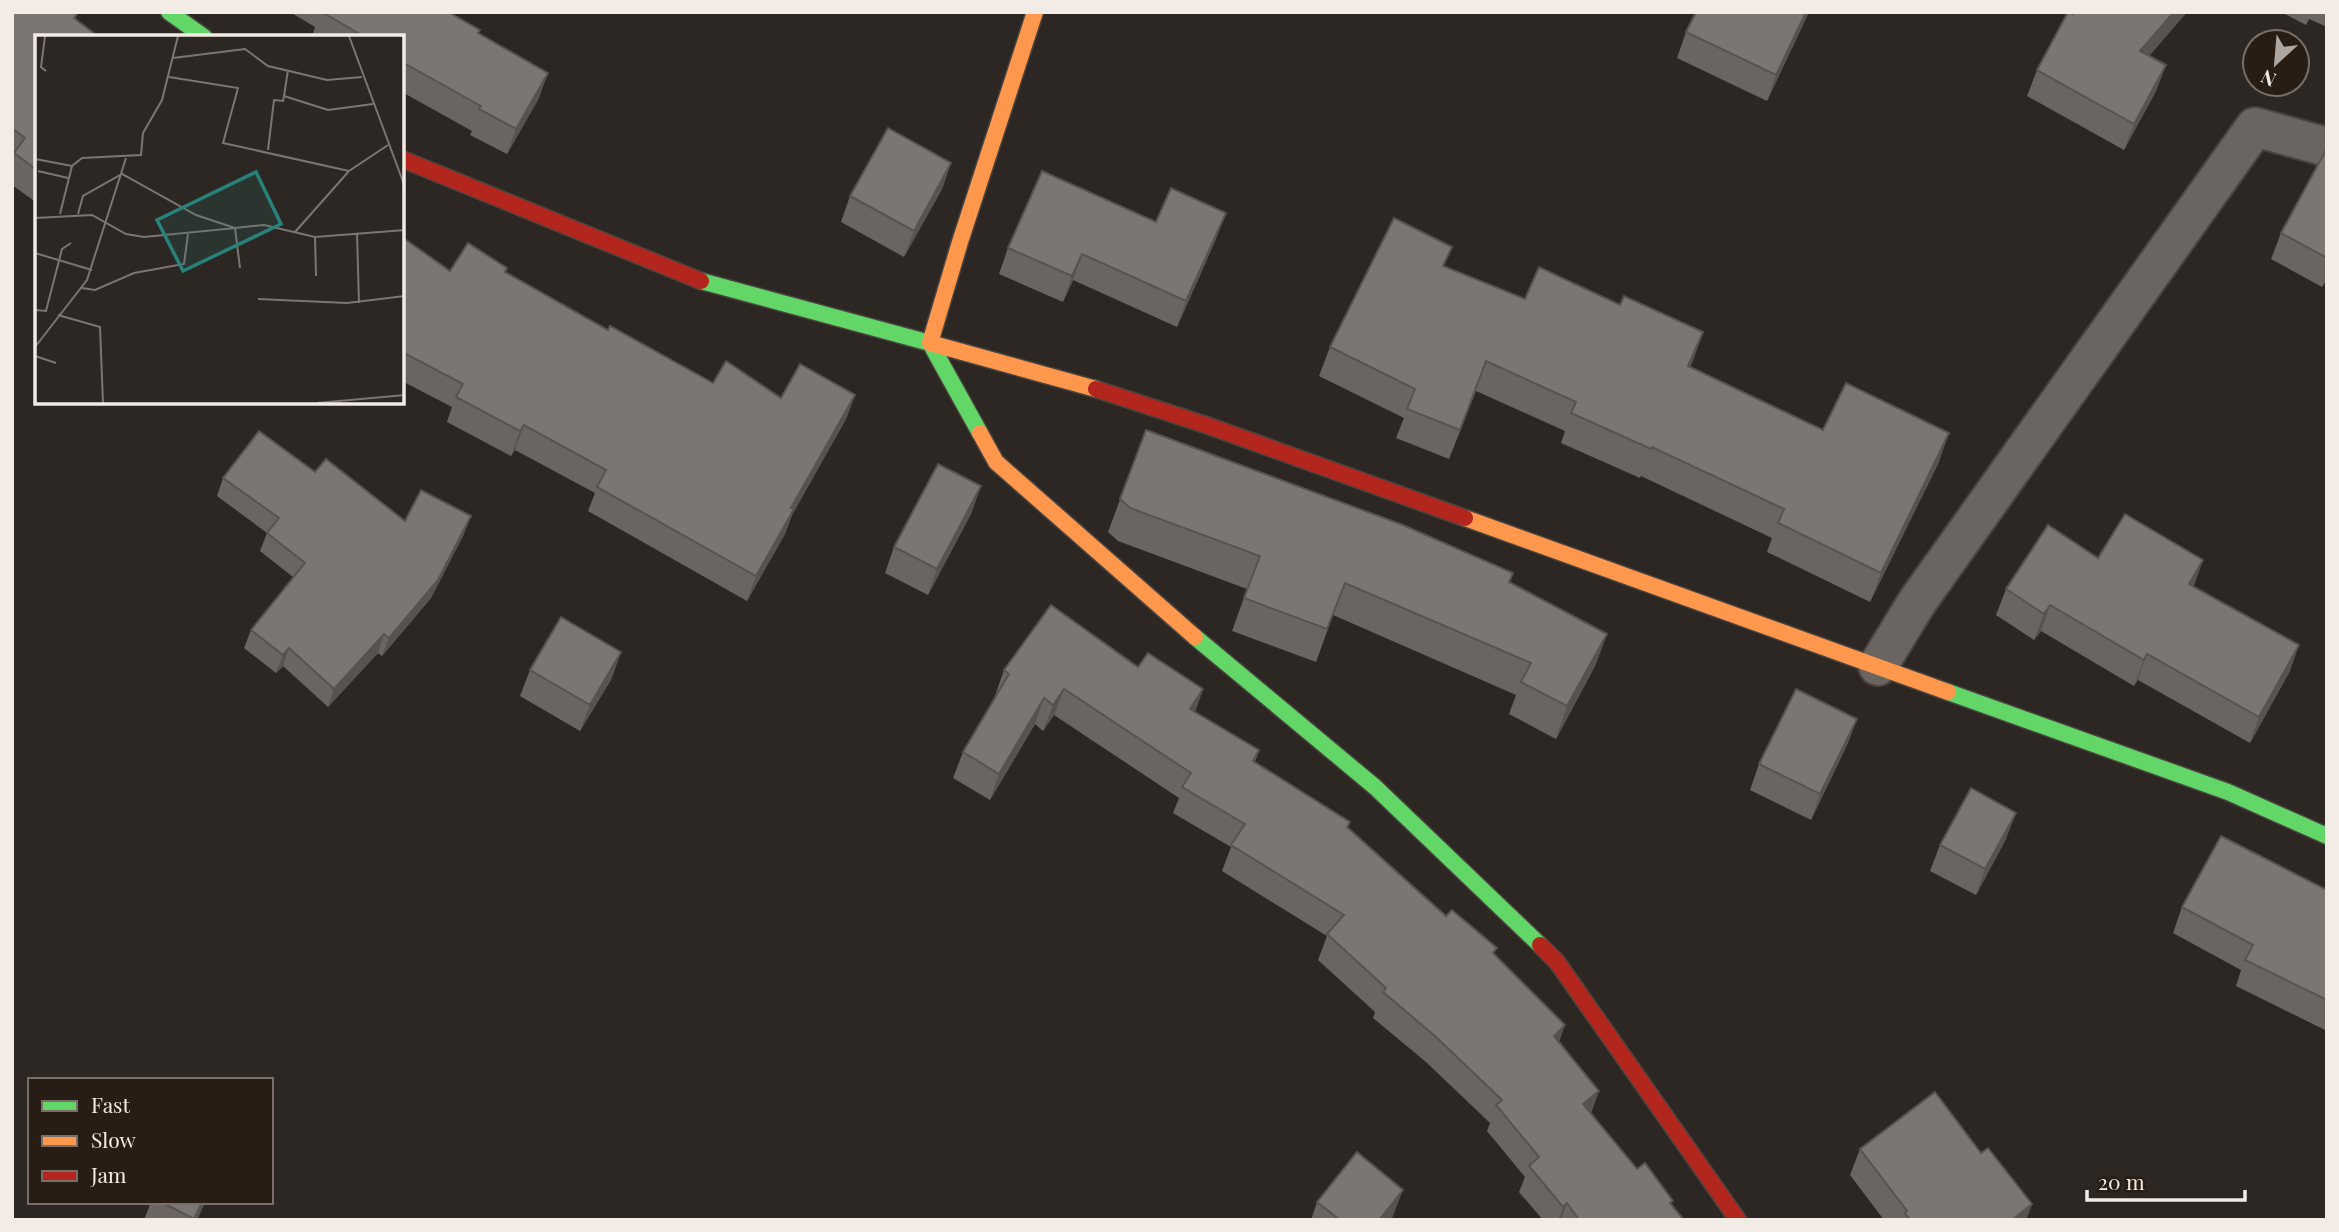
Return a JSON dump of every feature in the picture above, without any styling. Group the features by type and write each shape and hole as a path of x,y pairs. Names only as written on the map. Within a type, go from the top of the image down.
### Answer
{"street":[{"path":"169,12 201,35"},
{"path":"1035,12 930,342 996,462 1185,629 1375,787 1557,962 1738,1220"},
{"path":"1878,666 1917,602 2255,127 2327,147"},
{"path":"404,160 707,284 1068,380 1206,425 2228,792 2327,836"}],"building":[{"path":"12,12 75,12 77,14 74,18 96,35 35,35 35,169 14,153 25,138 12,128"},
{"path":"322,12 448,12 480,30 478,33 548,73 516,129 404,63 404,35 362,35"},
{"path":"1696,12 1806,12 1776,75 1686,32"},
{"path":"2068,12 2174,12 2140,51 2166,65 2134,124 2037,70"},
{"path":"888,128 951,163 914,231 850,196"},
{"path":"2327,151 2327,258 2281,233"},
{"path":"1042,171 1156,222 1171,188 1226,213 1186,301 1082,254 1072,276 1008,248"},
{"path":"1394,218 1452,247 1443,266 1525,299 1539,267 1620,305 1624,296 1703,332 1688,366 1823,430 1846,383 1949,433 1881,573 1778,523 1784,509 1652,447 1651,449 1571,413 1576,402 1486,361 1460,430 1407,409 1415,389 1330,347"},
{"path":"404,238 450,271 468,243 507,268 505,272 608,330 610,326 713,383 726,361 781,398 800,364 855,395 756,576 597,487 606,470 524,425 520,431 456,397 463,384 404,353"},
{"path":"1146,430 1403,525 1513,573 1509,582 1607,634 1567,706 1521,682 1531,663 1345,583 1327,629 1244,598 1260,556 1130,508 1120,499"},
{"path":"259,431 315,472 326,459 405,521 421,490 471,516 438,580 389,638 384,634 334,689 289,648 283,655 251,630 305,563 267,533 279,518 223,478"},
{"path":"938,464 981,486 937,569 894,547"},
{"path":"2125,514 2203,560 2189,584 2299,645 2259,717 2147,654 2144,660 2050,605 2044,614 2006,589 2048,525 2098,558"},
{"path":"1051,605 1138,667 1148,653 1203,689 1190,709 1259,750 1253,761 1350,822 1347,827 1446,916 1452,910 1497,948 1493,953 1565,1025 1554,1036 1599,1091 1583,1104 1637,1169 1645,1163 1684,1220 1579,1220 1567,1203 1563,1207 1529,1166 1539,1157 1496,1105 1502,1100 1435,1036 1383,992 1386,988 1327,934 1344,915 1231,845 1245,824 1182,787 1191,773 1064,689 1053,705 1044,698 999,774 963,752 1009,674 1004,670"},
{"path":"561,617 621,652 590,705 530,670"},
{"path":"1796,689 1857,719 1820,794 1759,764"},
{"path":"1971,788 2016,813 1985,869 1940,845"},
{"path":"2221,836 2327,890 2327,1000 2245,960 2253,945 2182,907"},
{"path":"1935,1092 1981,1153 1988,1148 2032,1204 2012,1220 1910,1220 1905,1213 1907,1211 1860,1149"},
{"path":"1357,1152 1403,1190 1379,1220 1340,1220 1317,1202"},
{"path":"165,1204 201,1204 194,1219"}],"traffic: fast":[{"path":"169,12 201,35"},
{"path":"701,281 930,343 980,433"},
{"path":"1195,637 1375,787 1540,945"},
{"path":"1948,692 2228,792 2327,836"}],"traffic: slow":[{"path":"1035,12 930,343 1096,389"},
{"path":"980,433 996,462 1195,637"},
{"path":"1465,518 1948,692"}],"traffic: jam":[{"path":"404,160 701,281"},
{"path":"1096,389 1206,425 1465,518"},
{"path":"1540,945 1557,962 1738,1220"}]}
